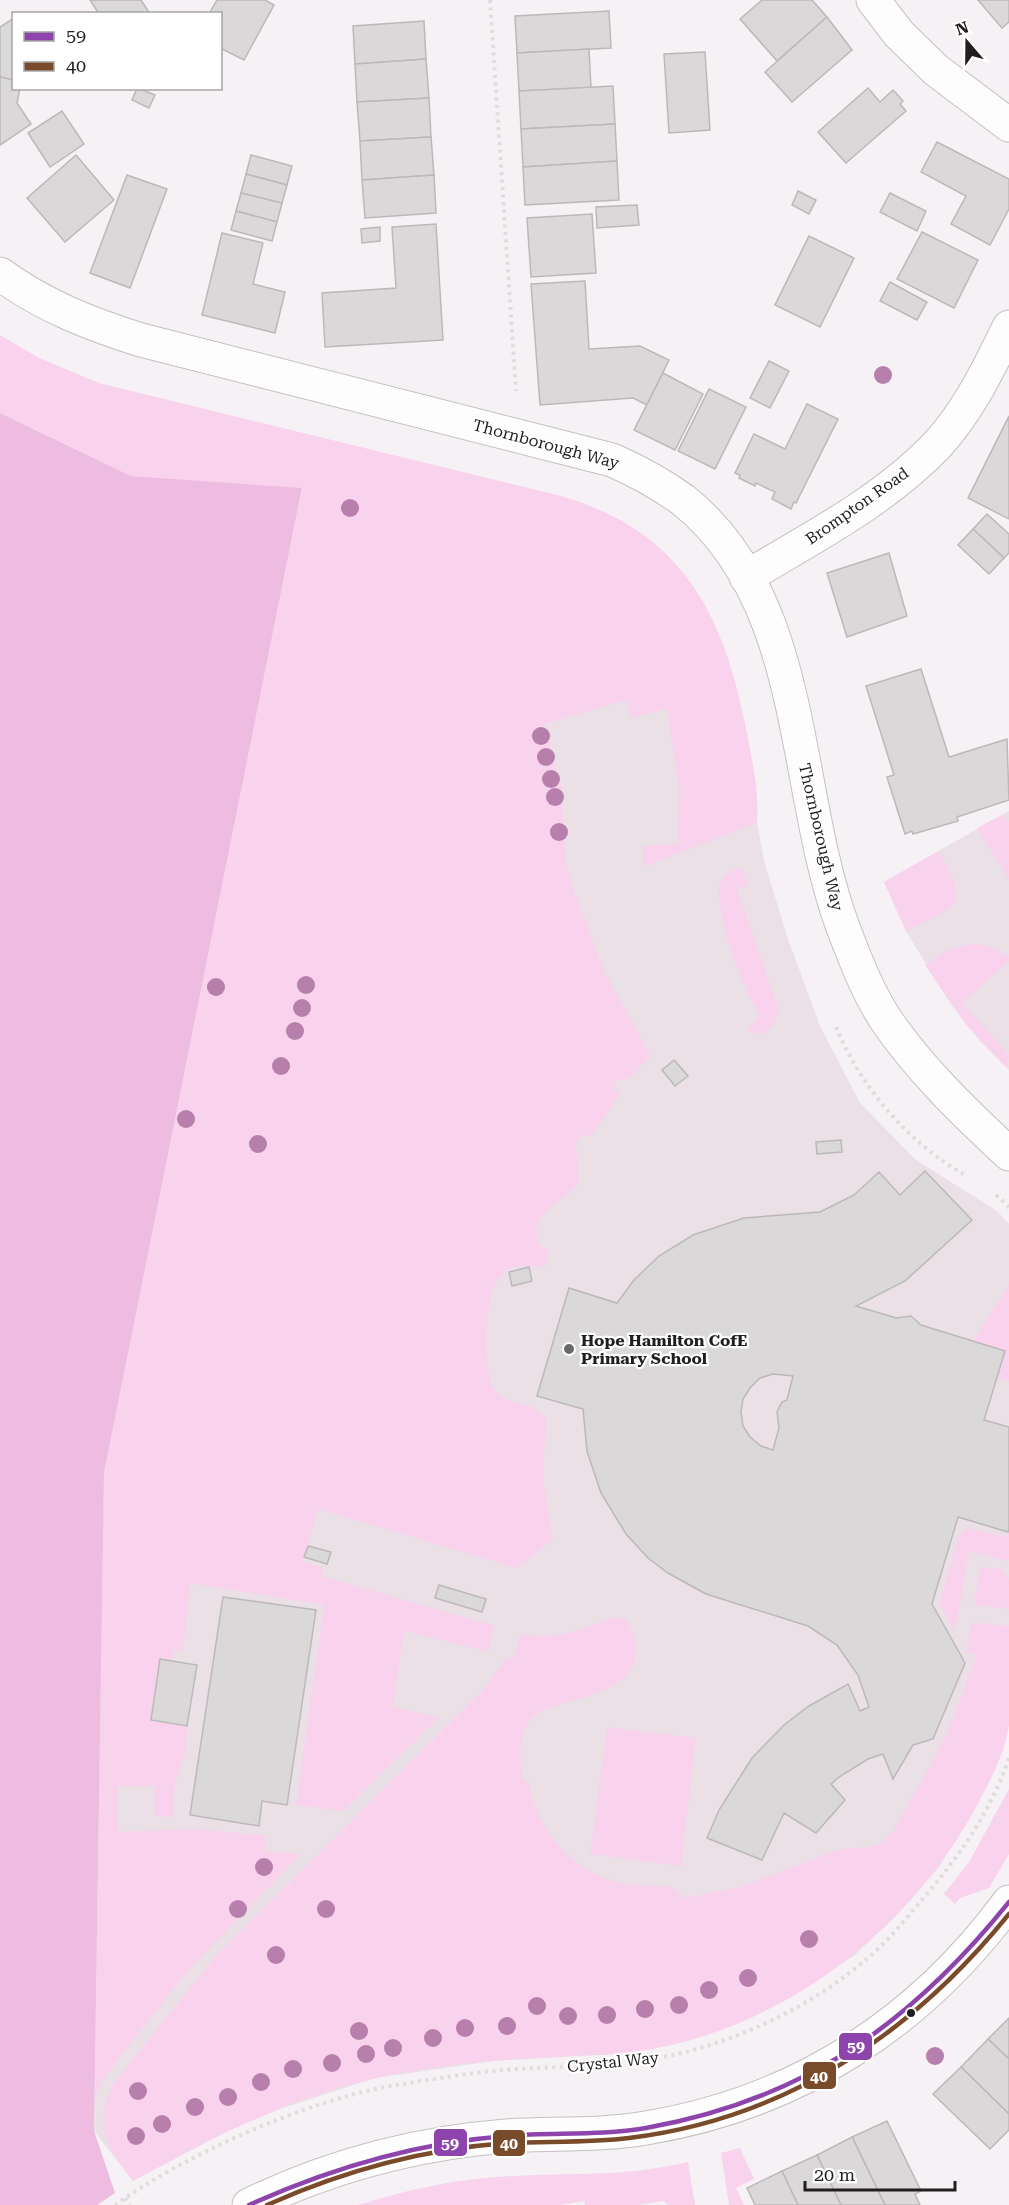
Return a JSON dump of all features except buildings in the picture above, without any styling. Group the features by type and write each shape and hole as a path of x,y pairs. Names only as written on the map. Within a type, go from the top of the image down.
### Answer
{"street":[{"path":"873,0 899,34 936,70 1009,125"},
{"name":"Thornborough Way","path":"0,274 60,312 103,328 612,460 666,488 703,519 731,552 746,577 763,609 779,652 832,892 866,981 883,1015 905,1046 927,1072 1009,1154"},
{"name":"Brompton Road","path":"746,577 851,512 916,465 938,443 970,401 1006,343"},
{"path":"249,2205 308,2180 387,2156 469,2140 645,2128 696,2118 782,2087 841,2059 896,2022 948,1976 1009,1902"}],"path":[{"path":"490,0 517,407 510,433"},
{"path":"832,1017 854,1063 892,1115 935,1157 970,1178"},
{"path":"991,1191 1009,1207"},
{"name":"Crystal Way","path":"115,2205 206,2153 257,2129 360,2094 388,2087 494,2072 586,2066 658,2058 721,2040 766,2021 842,1977 890,1937 964,1850 988,1810 1009,1758"},
{"path":"125,2198 130,2205"}],"shaded area":[{"path":"0,335 39,358 99,383 561,496 603,511 638,531 668,556 692,584 711,616 726,652 738,691 757,800 757,823 643,867 643,846 678,844 679,788 667,709 631,718 627,700 544,724 561,787 566,863 571,883 604,971 651,1056 629,1079 616,1080 614,1089 620,1094 593,1134 579,1137 576,1142 579,1183 541,1217 537,1225 536,1235 540,1246 549,1249 546,1267 525,1266 510,1269 497,1280 491,1295 487,1352 493,1387 498,1394 534,1408 546,1418 543,1479 553,1540 516,1568 318,1509 303,1562 323,1568 322,1576 495,1626 488,1652 404,1631 393,1707 439,1717 344,1811 296,1805 324,1605 190,1583 183,1651 173,1650 172,1661 160,1659 151,1720 187,1726 185,1752 173,1801 174,1817 155,1816 154,1786 118,1786 118,1832 191,1829 265,1835 265,1851 301,1854 188,1970 103,2079 95,2096 104,1473 302,489 131,476 0,413"},
{"path":"0,413 131,476 302,488 104,1473 94,2131 115,2193 97,2205 0,2205"},
{"name":"Hope Hamilton CofE Primary School","path":"563,513 757,823 764,861 787,936 820,1026 860,1103 916,1160 997,1211 1009,1224 1009,1725 986,1788 939,1867 907,1904 855,1955 786,2000 737,2024 655,2048 617,2054 494,2061 375,2078 280,2109 226,2132 133,2181 94,2131 104,1473"},
{"path":"1009,811 1009,1070 981,1042 950,1003 906,931 884,882"},
{"path":"1004,814 1009,824 1009,880 977,828"},
{"path":"939,851 954,884 956,894 954,903 938,916 906,931 884,882"},
{"path":"741,867 748,885 737,889 778,1007 775,1024 762,1034 747,1031 760,1016 731,952 723,925 719,898 719,887 724,878 731,871"},
{"path":"969,944 986,945 1009,956 1009,961 962,1003 1009,1055 1007,1068 967,1026 925,965 946,951"},
{"path":"1009,1285 1009,1381 997,1377 1005,1351 973,1341"},
{"path":"968,1528 1007,1537 1009,1529 1009,1559 1006,1561 969,1551 955,1631 939,1605 959,1535"},
{"path":"980,1567 1002,1569 1009,1580 1009,1609 974,1605"},
{"path":"617,1617 627,1620 635,1643 634,1661 627,1675 614,1685 597,1693 540,1711 527,1725 521,1742 523,1781 528,1781 532,1798 548,1831 572,1858 603,1877 627,1884 672,1887 684,1898 740,1887 840,1849 871,1847 884,1841 894,1830 945,1738 977,1655 966,1652 971,1622 1009,1626 1009,1724 996,1768 975,1809 948,1853 916,1894 880,1932 840,1965 797,1994 751,2018 702,2036 652,2049 457,2065 416,2070 345,2086 251,2120 133,2181 105,2136 103,2124 107,2099 113,2084 217,1955 483,1690 506,1658 513,1659 521,1633 534,1636 558,1635"},
{"path":"607,1727 696,1738 681,1866 590,1854"},
{"path":"1009,1789 1009,1854 989,1888 960,1898 955,1904 944,1894 969,1862"},
{"path":"740,2148 754,2179 736,2188 744,2205 729,2205 721,2153"},
{"path":"688,2162 695,2205 668,2205 663,2201 638,2205 585,2205 584,2201 560,2205 358,2205 444,2183 479,2178 616,2172"}],"transit line":[{"name":"59","path":"249,2205 343,2169 407,2151 472,2139 646,2128 703,2115 755,2098 804,2077 849,2051 892,2020 933,1985 1009,1902"},
{"name":"40","path":"267,2205 355,2172 415,2156 507,2143 629,2138 686,2128 741,2112 793,2090 842,2064 888,2033 931,1997 1009,1914"}],"place":[{"name":"Hope Hamilton CofE Primary School","path":"569,1349"}]}
